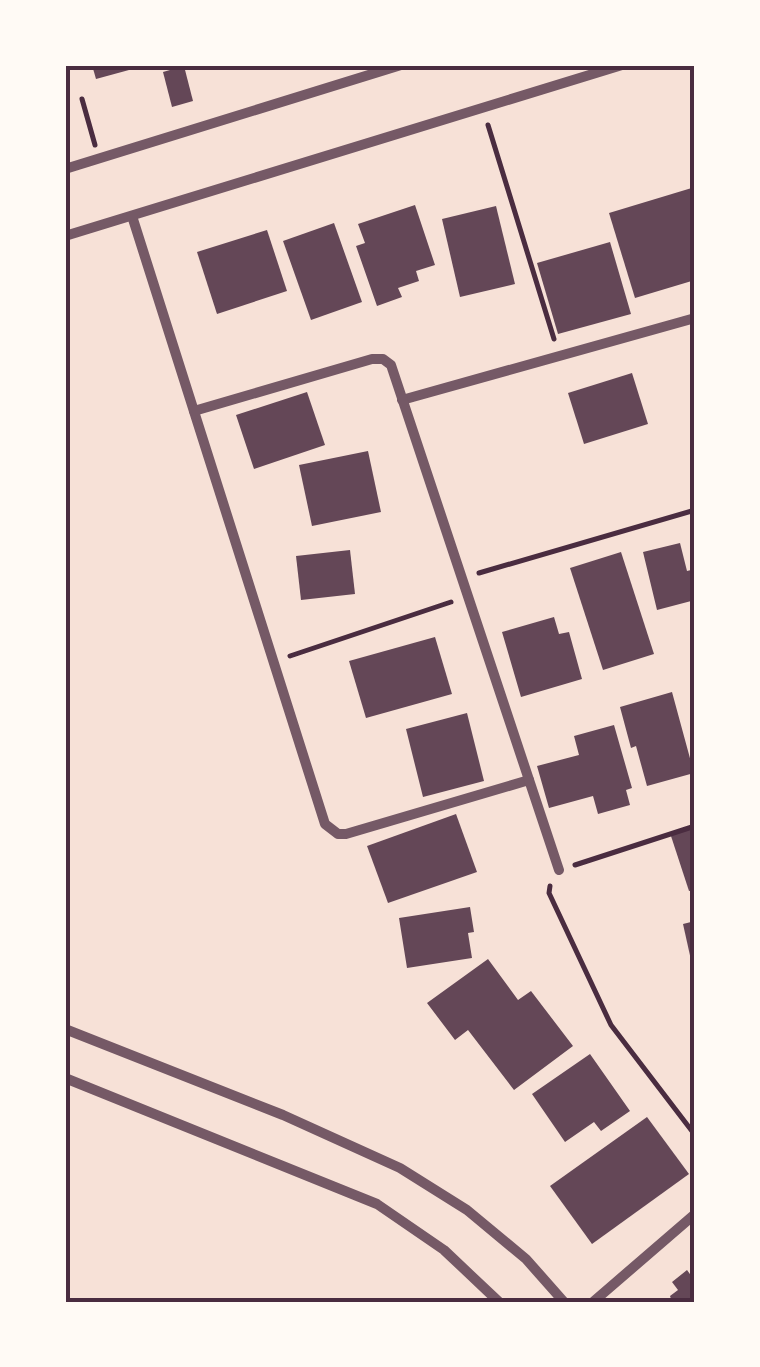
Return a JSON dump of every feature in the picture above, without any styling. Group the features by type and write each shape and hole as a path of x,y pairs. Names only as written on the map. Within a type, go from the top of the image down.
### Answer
{"street":[{"path":"65,169 373,69 401,65"},
{"path":"65,236 622,65"},
{"path":"132,216 326,824 338,834 529,780"},
{"path":"402,400 695,318"},
{"path":"194,411 372,359 383,359 390,365 559,870"},
{"path":"65,1029 283,1115 400,1168 467,1210 512,1246 564,1302"},
{"path":"65,1078 377,1204 444,1250 499,1302"},
{"path":"594,1302 695,1214"}],"path":[{"path":"82,99 99,159"},
{"path":"483,108 560,356"},
{"path":"462,578 695,510"},
{"path":"274,661 468,597"},
{"path":"695,826 559,870 550,880 548,893 611,1025 695,1136"}],"building":[{"path":"92,65 127,65 129,70 96,79"},
{"path":"184,66 193,101 172,107 163,72"},
{"path":"695,187 695,280 635,298 609,213"},
{"path":"415,205 435,265 416,271 419,281 398,288 402,297 377,306 356,246 365,243 358,224"},
{"path":"496,206 515,284 460,297 442,219"},
{"path":"334,223 362,302 311,320 283,241"},
{"path":"267,230 287,291 217,314 197,252"},
{"path":"610,242 631,314 558,334 537,263"},
{"path":"632,373 648,424 584,444 568,393"},
{"path":"307,392 325,445 254,469 236,415"},
{"path":"368,451 381,512 312,526 299,465"},
{"path":"680,543 687,571 695,569 695,600 657,610 643,552"},
{"path":"350,550 355,594 301,600 296,556"},
{"path":"621,552 654,654 603,670 570,568"},
{"path":"554,617 559,634 569,632 582,679 521,697 502,632"},
{"path":"435,637 452,694 366,718 349,661"},
{"path":"672,692 694,773 647,786 620,707"},
{"path":"467,713 484,781 423,797 406,729"},
{"path":"614,725 632,788 626,790 630,805 598,814 593,796 549,808 537,766 579,755 574,736"},
{"path":"456,814 477,872 388,903 367,846"},
{"path":"695,826 695,890 689,891 670,833"},
{"path":"470,907 474,932 468,933 472,958 407,968 399,918"},
{"path":"695,921 695,969 693,969 683,924"},
{"path":"488,959 518,1000 531,991 573,1046 514,1090 468,1030 455,1040 427,1003"},
{"path":"590,1054 630,1111 601,1131 594,1122 565,1142 532,1094"},
{"path":"647,1117 689,1174 592,1244 550,1186"},
{"path":"687,1270 695,1281 695,1302 672,1302 670,1296 678,1290 672,1282"}]}
